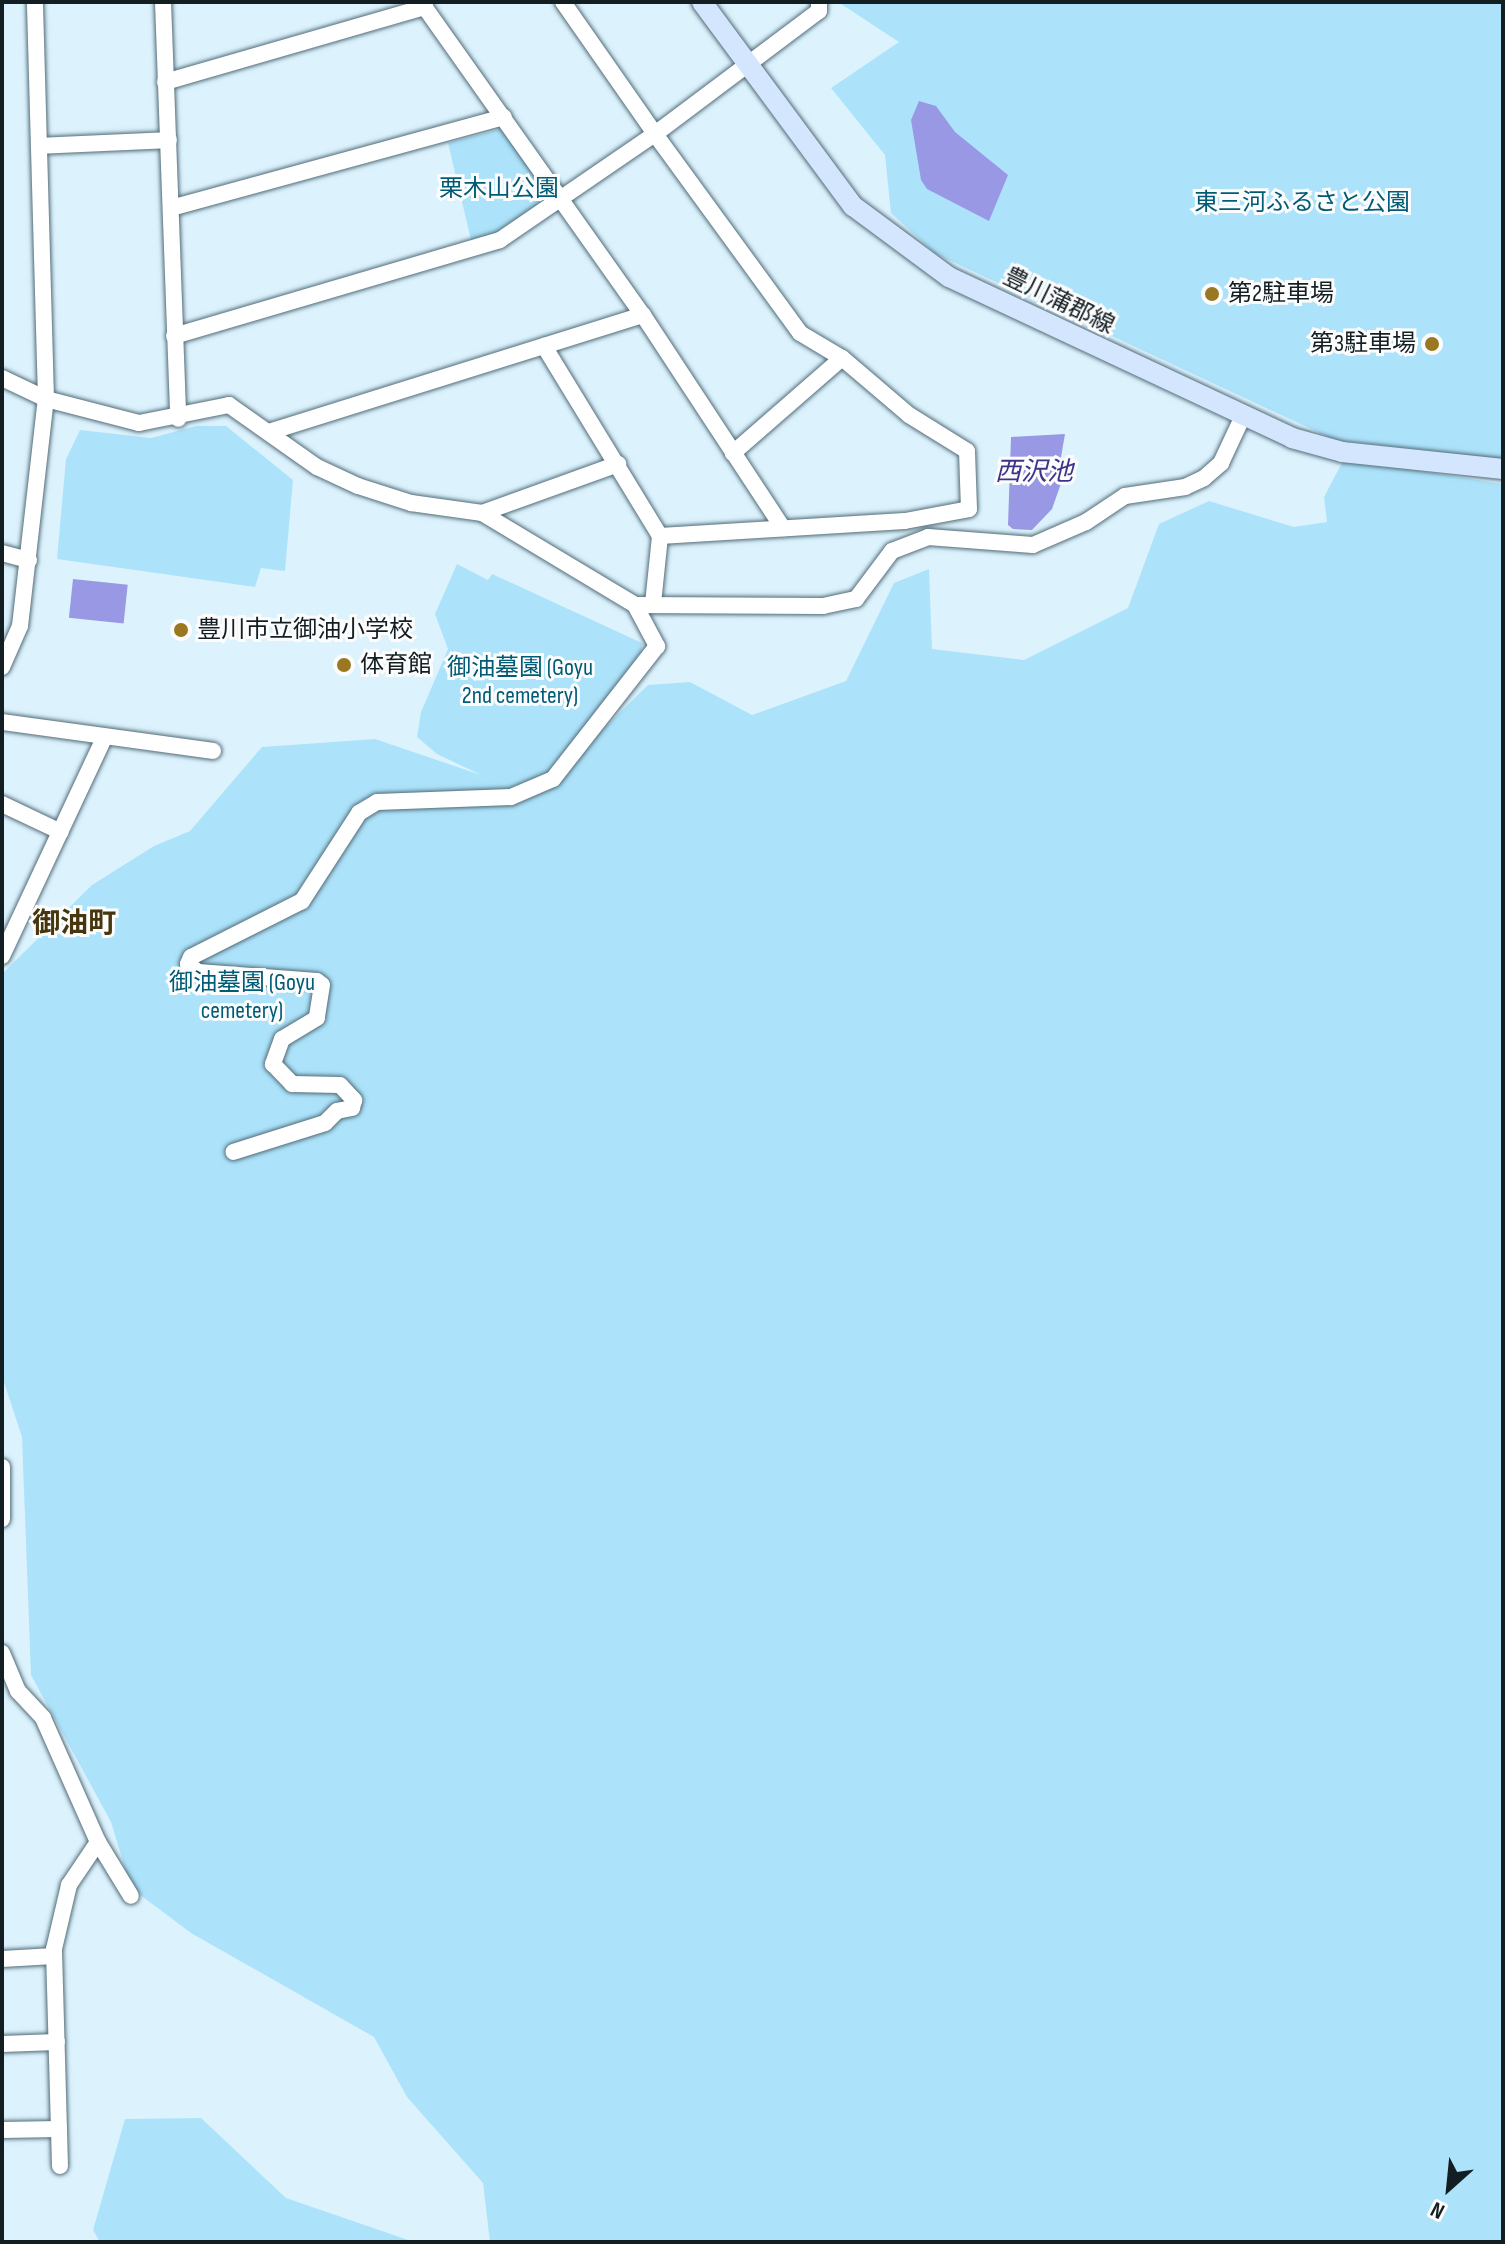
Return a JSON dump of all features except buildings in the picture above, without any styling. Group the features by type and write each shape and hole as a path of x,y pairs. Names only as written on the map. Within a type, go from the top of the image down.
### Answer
{"main road":[{"name":"豊川蒲郡線","path":"702,2 853,206 918,258 1243,416 1342,452 1503,469"}],"street":[{"path":"2,667 20,626 46,399 35,2"},
{"path":"163,2 178,419"},
{"path":"563,2 800,333 842,358 909,415 967,451 969,509 905,521 660,536"},
{"path":"174,336 500,240 748,67 819,11 819,2"},
{"path":"165,82 423,4 643,315 783,528"},
{"path":"171,208 504,117"},
{"path":"39,146 169,140"},
{"path":"269,432 643,315"},
{"path":"544,346 660,536 653,604"},
{"path":"733,453 842,358"},
{"path":"2,378 46,399 139,423 178,419 229,405 317,467 358,486 411,503 482,513 635,605 657,646 553,779 511,797 377,802 359,813 302,901 191,957 188,964 198,972 317,981 322,985 317,1018 282,1039 273,1064 292,1084 340,1085 354,1100 352,1108 337,1111 325,1123 233,1152"},
{"path":"635,605 823,606 856,599 892,551 928,537 1033,545 1086,522 1125,496 1185,487 1204,478 1221,463 1243,416"},
{"path":"482,513 618,464"},
{"path":"2,553 29,560"},
{"path":"2,722 213,751"},
{"path":"2,956 104,738"},
{"path":"2,804 61,832"},
{"path":"2,1472 2,1519"},
{"path":"2,1653 18,1691 43,1718 98,1842 131,1896"},
{"path":"60,2166 54,1956 69,1885 98,1842"},
{"path":"2,1959 54,1956"},
{"path":"2,2044 57,2042"},
{"path":"2,2130 59,2129"}],"green space":[{"name":"東三河ふるさと公園","path":"838,2 1503,2 1503,460 1335,440 936,254 891,213 885,155 831,88 899,42"},
{"name":"栗木山公園","path":"504,128 552,197 499,237 472,244 448,143"},
{"path":"196,426 226,426 293,480 285,571 261,568 255,587 57,559 66,459 80,430 151,438"},
{"path":"1344,459 1503,484 1503,2242 490,2242 483,2183 407,2097 374,2037 191,1933 131,1888 111,1822 31,1675 22,1437 2,1376 2,974 92,885 154,846 190,831 262,747 375,739 481,775 437,754 417,737 421,712 448,649 435,614 457,564 488,580 492,574 642,643 641,657 537,794 648,685 690,682 752,715 846,681 894,583 929,569 932,649 1024,660 1128,608 1159,524 1209,501 1294,527 1327,522 1324,497"},
{"path":"201,2118 286,2198 414,2242 100,2242 93,2230 125,2119"}],"water":[{"path":"919,101 936,106 955,132 1008,175 989,221 927,189 921,180 911,120"},
{"name":"西沢池","path":"1065,434 1060,463 1065,472 1052,509 1032,530 1013,529 1008,525 1011,437"},
{"path":"73,579 128,585 124,624 69,618"}],"place":[{"name":"第2駐車場","path":"1212,294"},
{"name":"第3駐車場","path":"1432,344"},
{"name":"豊川市立御油小学校","path":"181,630"},
{"name":"体育館","path":"344,665"}],"district":[{"name":"御油町","path":"74,924"}],"park label":[{"name":"御油墓園 (Goyu 2nd cemetery)","path":"520,682"},
{"name":"御油墓園 (Goyu cemetery)","path":"242,997"}]}
